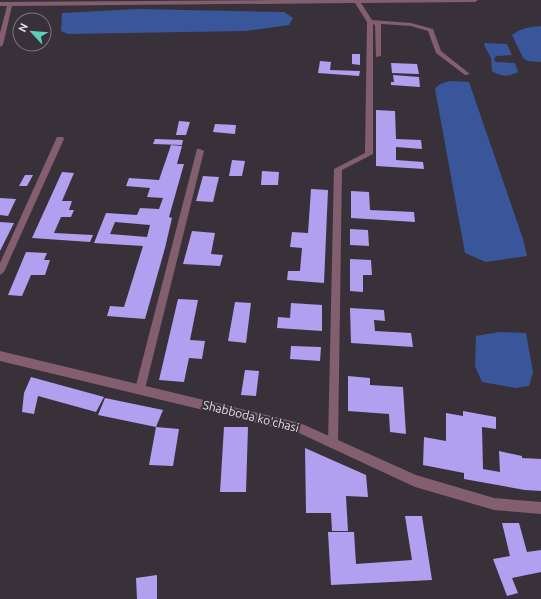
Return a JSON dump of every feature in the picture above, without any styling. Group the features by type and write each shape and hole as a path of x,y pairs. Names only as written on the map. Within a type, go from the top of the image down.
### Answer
{"street":[{"name":"Shabboda koʻchasi","path":"0,356 300,428 415,481 494,504 541,508"}],"lane":[{"path":"0,4 475,0"},
{"path":"333,443 338,169 369,154 372,22 358,1"},
{"path":"0,45 10,4"},
{"path":"372,22 378,24 378,56"},
{"path":"372,22 403,23 425,27 430,30 438,52 467,74"},
{"path":"0,272 60,139"},
{"path":"140,389 200,151"}],"water":[{"path":"138,9 284,12 293,18 289,25 246,31 68,34 61,31 62,13"},
{"path":"541,26 541,62 528,61 523,58 512,35 522,29"},
{"path":"485,43 507,44 512,55 496,56 494,60 496,62 515,63 518,72 505,76 492,71 491,58 484,45"},
{"path":"450,81 469,82 523,239 527,256 486,262 465,253 435,89 440,84"},
{"path":"499,332 526,333 533,372 529,386 516,388 482,382 475,366 476,336"}],"building":[{"path":"352,54 360,54 360,65 352,64"},
{"path":"320,61 331,62 330,70 360,71 359,76 318,73"},
{"path":"391,63 417,64 419,74 392,73"},
{"path":"393,75 419,77 420,87 391,85 391,82 394,82"},
{"path":"376,110 395,111 396,139 421,140 422,149 396,147 396,160 423,162 424,169 376,166"},
{"path":"179,121 190,122 186,135 176,135"},
{"path":"215,124 236,125 235,134 213,132"},
{"path":"155,139 183,140 182,145 153,144"},
{"path":"171,145 182,146 177,164 184,164 169,217 172,218 165,248 145,319 107,316 110,306 124,307 143,246 94,243 106,213 137,215 140,208 159,209 163,198 147,197 150,188 126,186 129,178 159,180","holes":["115,222 150,225 147,237 110,234"]},
{"path":"232,160 245,161 242,176 229,176"},
{"path":"262,171 279,172 278,185 261,185"},
{"path":"62,172 74,173 62,201 72,201 69,210 74,210 71,217 61,217 54,233 93,235 90,242 32,238"},
{"path":"25,175 33,175 27,186 19,186"},
{"path":"203,176 219,177 213,202 196,201"},
{"path":"311,189 328,190 324,283 287,280 288,271 300,271 302,248 290,247 292,232 308,233"},
{"path":"351,191 369,192 370,210 414,212 415,222 351,218"},
{"path":"0,198 16,199 8,216 0,215"},
{"path":"0,222 14,223 0,251"},
{"path":"350,229 368,230 369,246 350,245"},
{"path":"192,231 215,233 211,254 223,255 220,266 183,264"},
{"path":"26,252 47,253 44,260 50,260 45,275 31,275 22,296 8,295"},
{"path":"350,259 371,260 372,275 363,275 363,292 350,291"},
{"path":"178,299 198,300 190,340 205,341 202,359 189,358 184,382 159,380"},
{"path":"235,302 251,303 246,343 228,341"},
{"path":"291,303 322,305 322,331 277,328 278,317 290,318"},
{"path":"350,308 384,310 385,321 374,320 375,331 411,333 413,347 351,343"},
{"path":"291,346 321,347 320,361 290,359"},
{"path":"245,370 259,371 256,396 241,395"},
{"path":"348,376 370,378 370,385 403,387 406,434 390,432 389,414 348,411"},
{"path":"31,377 104,397 96,412 38,396 34,414 22,412 24,393"},
{"path":"105,398 163,410 156,427 98,415"},
{"path":"463,411 496,417 496,429 482,427 483,469 500,472 499,451 522,456 522,458 541,459 541,491 525,490 464,479 464,473 423,465 424,437 446,441 446,413 463,416"},
{"path":"156,427 179,429 173,466 149,465"},
{"path":"224,427 248,427 246,492 220,492"},
{"path":"305,448 366,475 368,497 346,496 348,531 332,531 331,513 306,513"},
{"path":"405,516 422,516 432,580 331,585 328,532 354,532 356,564 412,560"},
{"path":"502,523 519,523 527,552 541,550 541,572 512,578 518,593 507,596 493,559 510,556"},
{"path":"157,575 157,599 137,599 136,578"}]}
